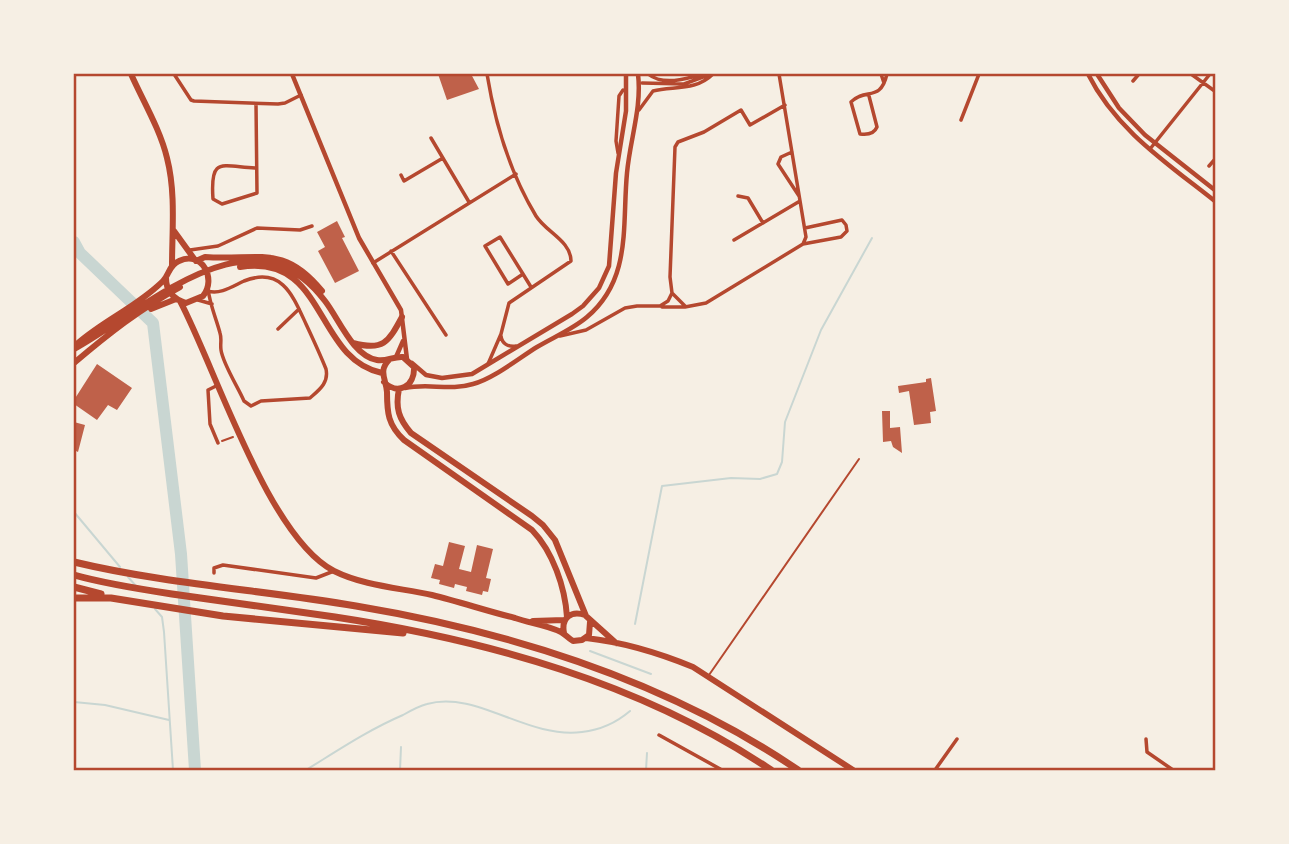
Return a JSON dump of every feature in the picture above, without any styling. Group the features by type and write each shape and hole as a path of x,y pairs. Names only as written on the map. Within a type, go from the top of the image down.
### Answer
{"highway":[{"path":"74,562 121,573 355,606 467,628 605,670 672,698 725,726 798,771"},
{"path":"74,575 124,587 337,618 423,634 533,660 604,685 706,733 771,771"},
{"path":"74,587 111,598"},
{"path":"74,598 111,598 223,616 383,633 423,634"}],"main road":[{"path":"74,348 90,333 166,278 172,266 173,229 168,160 131,74"},
{"path":"173,229 196,260 206,268 209,289 188,308 189,317"},
{"path":"172,266 183,259 260,256 293,264 325,294 337,317"},
{"path":"74,362 99,337 160,293 196,276 233,264 249,261 273,262 302,276 315,288 360,352 379,361 393,357 408,360 414,367 411,383 401,389 393,388 384,382"},
{"path":"74,348 99,337 162,297 197,279 250,265 285,272 298,281 309,293 346,354 364,367 382,373"},
{"path":"166,278 168,290 189,317 240,434 281,516 320,562 356,579 434,596 524,621 564,633 573,641 586,638 616,643 672,659 709,676 853,771"},
{"path":"74,362 148,309 178,300 195,301"},
{"path":"353,342 370,347 384,343 393,334 402,317"},
{"path":"393,357 383,367 382,373 387,414 398,435 541,539 564,593 564,633"},
{"path":"401,389 398,411 402,422 411,433 532,516 549,532 560,550 588,619 590,631 586,638"},
{"path":"524,621 565,619 574,613 588,619 616,643"}],"street":[{"path":"174,74 191,100 285,103 301,95"},
{"path":"292,74 338,189 373,263 398,303 408,360 426,375 442,378 472,374 583,306 604,278 611,252 619,155 626,111 626,74"},
{"path":"487,74 491,100 509,159 537,218 564,243 571,255 571,261 509,303 501,334 488,364"},
{"path":"401,389 422,384 438,388 457,388 476,384 589,316 606,297 617,277 622,258 627,173 639,110 638,74"},
{"path":"648,74 657,79 669,80 688,79 703,74"},
{"path":"639,110 653,91 692,86 706,81 713,74"},
{"path":"642,83 684,84 713,74"},
{"path":"779,74 805,228 806,237 803,244"},
{"path":"881,74 885,85"},
{"path":"869,96 877,127 873,132 860,134 850,102 859,96 869,96 885,85 887,74"},
{"path":"961,120 979,74"},
{"path":"1088,74 1108,108 1150,149 1216,202"},
{"path":"1097,74 1119,108 1155,143 1216,191"},
{"path":"1133,80 1139,74"},
{"path":"1191,74 1216,92"},
{"path":"1150,149 1210,74"},
{"path":"619,155 616,141 620,96 623,90"},
{"path":"255,168 222,166 215,169 212,176 213,199 222,204 257,193 256,104"},
{"path":"660,306 668,301 672,293 670,277 675,147 678,142 704,132 741,110 750,125 785,105"},
{"path":"432,138 469,202"},
{"path":"792,152 781,158 778,164 800,199"},
{"path":"401,175 404,181 443,158"},
{"path":"1209,166 1216,158"},
{"path":"373,263 516,174"},
{"path":"738,196 748,198 763,223"},
{"path":"734,240 800,199"},
{"path":"548,341 586,330 625,308 685,307 716,298 803,244 841,237 846,231 842,220 805,228"},
{"path":"188,250 218,246 257,228 300,230 312,226"},
{"path":"523,274 508,284 485,246 500,237 523,274 531,288"},
{"path":"391,251 446,335"},
{"path":"262,276 284,285 299,309 326,369 326,382 310,398 261,401 251,406 244,401 221,351 220,334 212,304 209,289 220,292 262,276"},
{"path":"672,293 685,307"},
{"path":"195,301 212,304"},
{"path":"278,329 299,309"},
{"path":"501,334 507,345 519,345"},
{"path":"393,357 404,340"},
{"path":"218,385 208,390 210,425 218,443"},
{"path":"214,573 214,568 223,565 316,578 335,571"},
{"path":"659,735 722,771"},
{"path":"935,771 957,739"},
{"path":"1146,739 1147,751 1173,771"}],"lane":[{"path":"709,676 859,458"}],"path":[{"path":"218,443 240,434"}],"building":[{"path":"438,74 471,74 479,89 447,100"},
{"path":"337,221 345,237 342,238 359,271 335,283 318,251 325,247 317,232"},
{"path":"97,364 132,388 117,410 108,405 97,420 74,404 74,400"},
{"path":"931,378 936,411 930,412 931,423 914,425 909,391 899,393 898,386 926,382 926,379"},
{"path":"882,411 890,411 890,428 900,427 902,453 893,447 891,441 883,442"},
{"path":"74,422 85,425 78,452 74,450"},
{"path":"449,542 465,546 459,569 471,572 477,545 493,549 486,578 491,579 488,592 483,591 482,595 466,591 467,587 455,584 454,588 439,584 440,580 431,578 435,564 443,566"}],"waterway":[{"path":"635,624 662,486 731,478 760,479 777,474 782,462 785,422 821,330 872,238"},
{"path":"74,242 80,253 153,323 181,554 195,770"},
{"path":"74,512 120,567"},
{"path":"128,577 136,586"},
{"path":"155,609 162,617 164,632 173,770"},
{"path":"590,651 651,674"},
{"path":"306,770 377,727 427,704 446,701 464,703 541,729 561,732 601,728 630,711"},
{"path":"74,702 105,705 169,720"},
{"path":"400,770 401,747"},
{"path":"646,770 647,753"}]}
